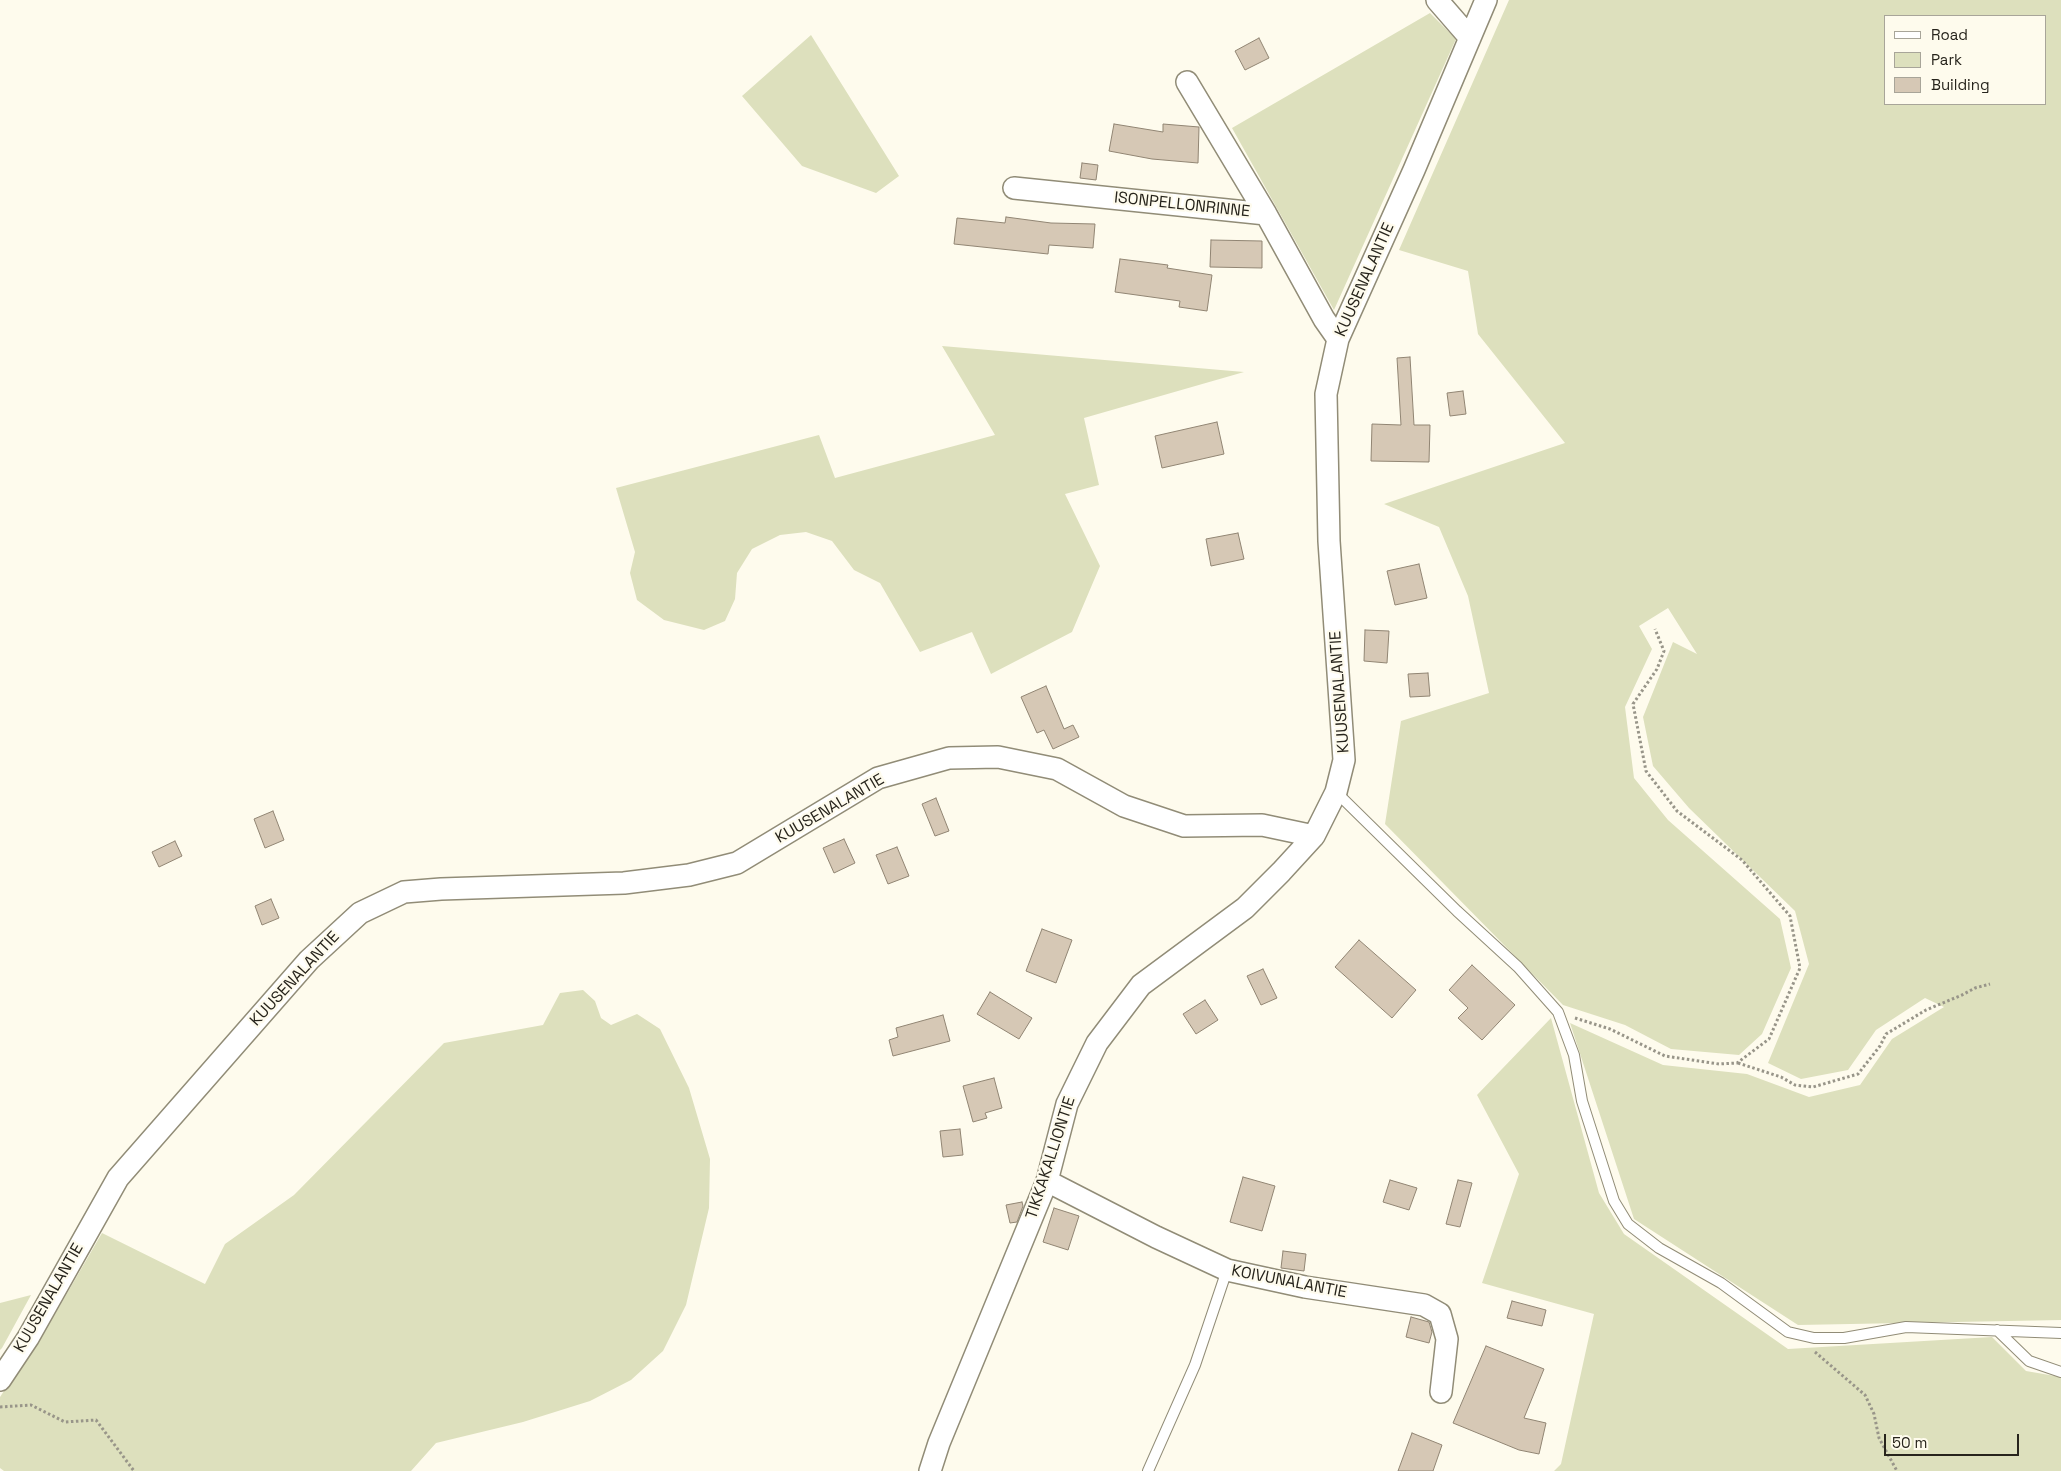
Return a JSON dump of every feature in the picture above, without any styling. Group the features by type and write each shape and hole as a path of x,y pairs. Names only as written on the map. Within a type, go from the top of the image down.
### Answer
{"street":[{"path":"1437,0 1470,38"},
{"name":"KUUSENALANTIE","path":"0,1380 28,1338 118,1178 309,960 360,913 404,892 441,888 624,883 689,875 737,863 878,778 948,758 998,756 1057,769 1124,806 1184,826 1262,825 1314,836 1336,792 1344,760 1330,541 1326,394 1338,339 1414,170 1486,0"},
{"path":"1187,82 1266,214"},
{"name":"ISONPELLONRINNE","path":"1014,188 1266,214 1324,319 1338,339"},
{"name":"TIKKAKALLIONTIE","path":"930,1471 939,1443 1047,1181 1067,1104 1097,1044 1142,985 1245,908 1314,836"},
{"name":"KOIVUNALANTIE","path":"1047,1181 1228,1270 1305,1288 1424,1305 1440,1314 1447,1339 1441,1392"}],"lane":[{"path":"1336,792 1457,911 1518,967 1558,1012 1574,1055 1582,1101 1614,1201 1628,1224 1659,1248 1721,1283 1788,1332 1814,1338 1844,1338 1906,1327 2061,1333"},
{"path":"1148,1471 1195,1365 1228,1270"},
{"path":"1997,1330 2029,1361 2061,1372"}],"path":[{"path":"1655,629 1664,651 1657,670 1633,704 1646,771 1676,811 1742,860 1790,916 1800,968 1769,1039 1737,1063"},
{"path":"1558,1012 1610,1029 1665,1056 1719,1064 1737,1063 1781,1076 1795,1084 1813,1087 1858,1074 1880,1046 1886,1034 1926,1010 1975,988 1990,984"},
{"path":"1788,1332 1837,1370 1865,1395 1874,1414 1879,1438 1897,1471"},
{"path":"0,1406 31,1405 64,1422 96,1420 134,1471"}],"green space":[{"path":"1509,0 2061,0 2061,1320 1798,1325 1634,1219 1570,1023 1663,1065 1747,1074 1809,1097 1860,1085 1892,1039 1944,1007 1925,998 1876,1030 1848,1070 1801,1079 1768,1063 1809,964 1795,911 1689,808 1653,766 1643,717 1673,642 1697,654 1668,608 1639,626 1652,649 1625,707 1634,778 1668,820 1780,919 1791,968 1762,1034 1739,1055 1671,1049 1625,1025 1563,1005 1385,824 1401,721 1489,693 1468,596 1439,527 1384,504 1565,443 1478,334 1468,271 1399,250"},
{"path":"1430,13 1456,39 1334,310 1232,128"},
{"path":"811,35 899,176 876,193 802,166 742,96"},
{"path":"942,346 1244,372 1084,418 1099,485 1065,494 1100,566 1072,632 991,674 972,632 920,652 880,583 854,570 832,541 806,532 780,535 752,549 737,573 735,599 725,621 704,630 664,620 637,600 630,573 635,552 616,488 819,435 835,478 995,435"},
{"path":"583,990 595,1001 601,1018 611,1025 637,1014 660,1029 689,1088 710,1159 709,1208 686,1305 663,1351 631,1380 590,1401 523,1422 436,1443 411,1471 4,1471 0,1468 0,1397 55,1314 102,1233 205,1284 225,1244 294,1195 444,1043 543,1025 560,993"},
{"path":"1551,1018 1599,1193 1624,1234 1788,1349 1992,1337 2026,1371 2061,1377 2061,1471 1554,1471 1561,1464 1594,1314 1482,1283 1519,1174 1477,1095"},
{"path":"31,1295 2,1348 0,1350 0,1303"}],"building":[{"path":"1259,38 1269,58 1245,70 1235,51"},
{"path":"1114,124 1163,132 1163,124 1199,127 1198,163 1152,159 1109,151"},
{"path":"1082,163 1098,165 1096,180 1080,178"},
{"path":"1006,217 1051,223 1095,224 1093,248 1049,245 1048,254 954,244 957,218 1005,223"},
{"path":"1211,240 1262,241 1262,268 1210,267"},
{"path":"1120,259 1168,265 1167,268 1212,275 1207,311 1179,307 1180,301 1115,292"},
{"path":"1410,357 1414,425 1430,425 1429,462 1371,461 1372,424 1401,425 1397,358"},
{"path":"1463,391 1466,414 1450,416 1447,393"},
{"path":"1217,422 1224,454 1162,468 1155,436"},
{"path":"1238,533 1244,559 1211,566 1206,539"},
{"path":"1419,564 1427,598 1395,605 1387,571"},
{"path":"1365,630 1389,631 1387,663 1364,661"},
{"path":"1428,673 1430,696 1410,697 1408,674"},
{"path":"1046,686 1064,729 1073,725 1079,737 1053,749 1044,730 1037,733 1021,697"},
{"path":"936,798 949,831 935,836 922,804"},
{"path":"273,811 284,840 265,848 254,819"},
{"path":"844,839 855,863 834,873 823,848"},
{"path":"175,841 182,856 159,867 152,852"},
{"path":"897,847 909,876 888,884 876,855"},
{"path":"271,899 279,918 262,925 255,906"},
{"path":"1042,929 1072,940 1056,983 1026,971"},
{"path":"1359,940 1416,990 1392,1018 1335,967"},
{"path":"1472,965 1515,1005 1482,1040 1458,1018 1468,1008 1449,990"},
{"path":"1263,969 1277,998 1261,1005 1247,976"},
{"path":"990,992 1032,1018 1019,1039 977,1014"},
{"path":"1205,1000 1218,1020 1196,1034 1183,1014"},
{"path":"943,1015 950,1041 893,1056 889,1040 898,1037 896,1028"},
{"path":"994,1078 1002,1108 985,1113 987,1118 973,1122 963,1086"},
{"path":"960,1129 963,1155 943,1157 940,1131"},
{"path":"1243,1177 1275,1186 1262,1231 1230,1222"},
{"path":"1390,1180 1417,1188 1409,1210 1383,1202"},
{"path":"1458,1180 1472,1183 1460,1227 1446,1224"},
{"path":"1022,1202 1023,1206 1017,1222 1010,1223 1006,1205"},
{"path":"1054,1208 1079,1216 1068,1250 1043,1242"},
{"path":"1283,1251 1306,1254 1304,1271 1281,1268"},
{"path":"1512,1301 1546,1310 1542,1326 1507,1318"},
{"path":"1411,1317 1429,1322 1432,1332 1429,1343 1406,1337"},
{"path":"1486,1346 1544,1369 1524,1418 1546,1423 1539,1454 1519,1450 1453,1423"},
{"path":"1412,1433 1442,1445 1433,1471 1398,1471"}]}
